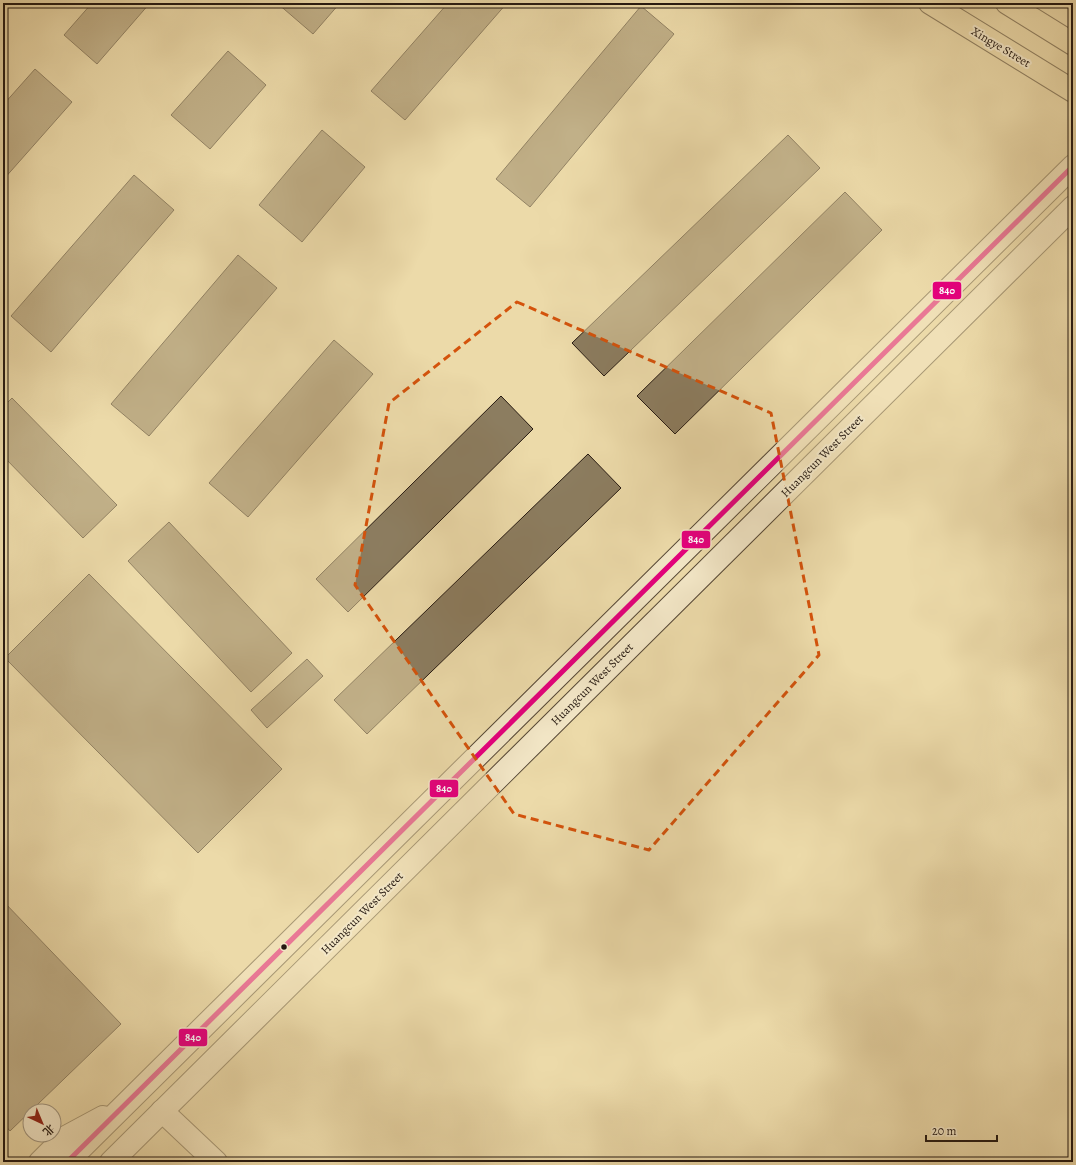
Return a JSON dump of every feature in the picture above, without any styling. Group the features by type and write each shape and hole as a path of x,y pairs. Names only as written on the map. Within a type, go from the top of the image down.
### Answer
{"main road":[{"name":"Xingye Street","path":"930,3 1073,91"},
{"path":"1007,3 1073,44"}],"street":[{"path":"67,1162 1073,166"},
{"name":"Huangcun West Street","path":"111,1162 1073,207"},
{"path":"40,1162 64,1138 126,1105"},
{"path":"162,1111 216,1162"},
{"path":"119,1162 131,1143"}],"highlighted area":[{"path":"517,302 771,413 819,655 649,850 514,814 355,585 389,403"}],"building":[{"path":"92,3 150,3 97,64 64,35"},
{"path":"277,3 340,3 313,34"},
{"path":"448,3 507,3 405,120 371,91"},
{"path":"641,6 674,34 530,207 496,179"},
{"path":"228,51 266,85 210,149 171,115"},
{"path":"35,69 72,102 3,180 3,105"},
{"path":"322,130 365,167 302,242 259,205"},
{"path":"788,135 820,168 604,376 572,343"},
{"path":"134,175 174,210 51,352 11,316"},
{"path":"845,192 882,230 675,434 637,396"},
{"path":"238,255 277,288 149,436 111,404"},
{"path":"334,340 373,374 248,517 209,483"},
{"path":"501,396 533,429 348,612 316,579"},
{"path":"12,398 117,505 83,538 3,456 3,407"},
{"path":"588,454 621,488 367,734 334,700"},
{"path":"169,522 292,653 251,692 128,561"},
{"path":"89,574 282,769 198,853 5,658"},
{"path":"307,659 323,676 267,728 251,710"},
{"path":"3,901 121,1024 39,1103 22,1103 22,1119 10,1131 3,1123"}],"transit line":[{"name":"840","path":"67,1162 1073,166"}]}
